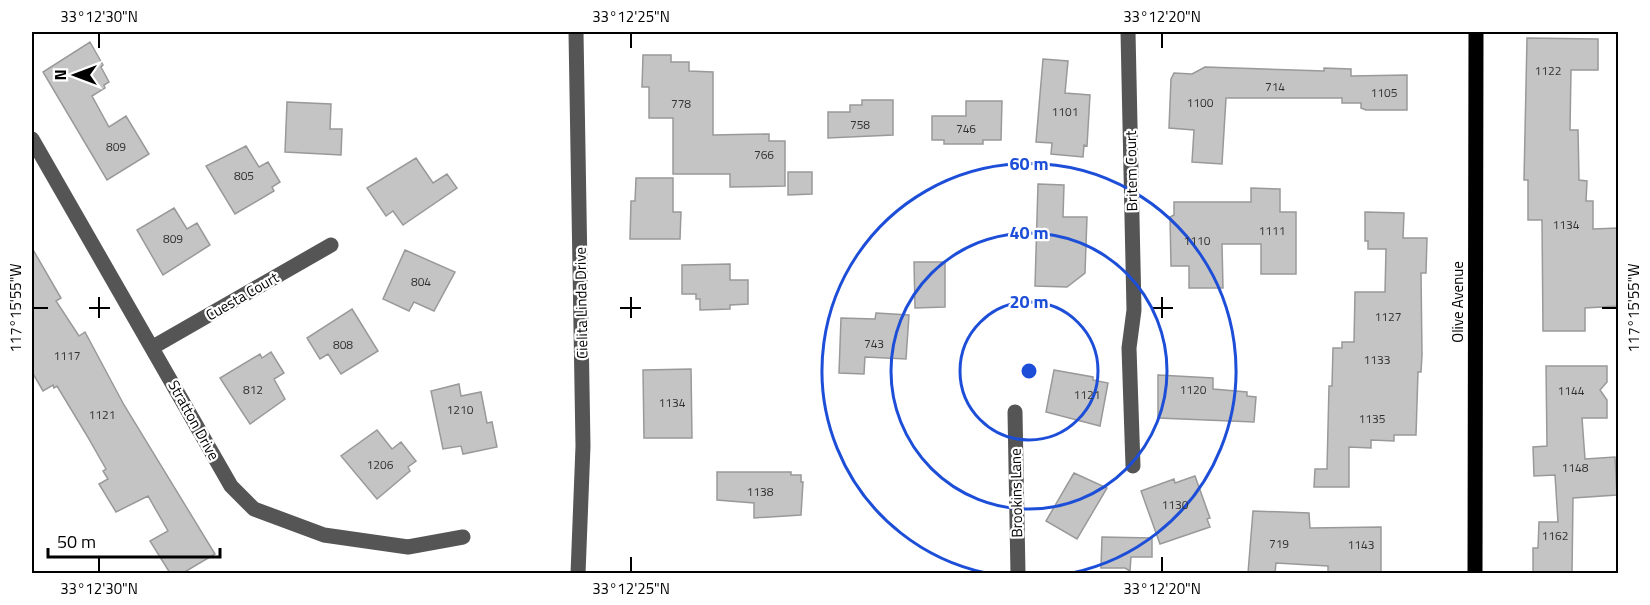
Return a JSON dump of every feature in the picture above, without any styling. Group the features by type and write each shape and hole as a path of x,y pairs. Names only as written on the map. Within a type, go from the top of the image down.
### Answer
{"main road":[{"name":"Olive Avenue","path":"1475,573 1476,32"}],"street":[{"name":"Cielita Linda Drive","path":"576,32 583,446 578,573"},
{"name":"Britem Court","path":"1128,32 1134,310 1129,348 1133,465"},
{"name":"Stratton Drive","path":"32,139 153,346 231,486 254,509 324,535 408,547 463,537"},
{"name":"Cuesta Court","path":"153,346 331,245"},
{"name":"Brookins Lane","path":"1015,412 1018,573"}],"building":[{"path":"1527,38 1598,39 1598,70 1571,70 1570,130 1578,130 1579,180 1587,181 1586,201 1593,201 1593,229 1618,228 1618,306 1585,308 1585,331 1543,331 1542,220 1528,220 1528,180 1524,180"},
{"path":"90,42 103,65 101,67 109,82 104,85 105,88 92,96 109,127 126,116 149,154 107,180 43,72"},
{"path":"643,55 671,55 671,62 689,62 689,71 713,72 713,135 769,134 769,141 785,141 785,186 730,187 730,174 673,174 673,118 649,118 649,87 642,87"},
{"path":"1043,59 1068,61 1065,93 1090,95 1087,146 1084,145 1083,157 1051,154 1052,143 1036,142"},
{"path":"1205,67 1324,71 1324,68 1351,69 1351,76 1407,75 1407,110 1366,110 1361,108 1361,103 1342,103 1342,98 1226,98 1222,164 1192,162 1194,130 1169,128 1171,79 1174,73 1192,74"},
{"path":"862,100 893,100 893,135 828,138 828,112 850,112 850,105 862,105"},
{"path":"966,101 1002,101 1001,140 983,140 983,144 944,144 944,140 932,140 932,116 966,116"},
{"path":"287,102 331,104 330,129 342,129 341,155 285,152"},
{"path":"246,146 259,167 268,162 280,182 272,187 274,191 235,214 206,166"},
{"path":"416,158 433,183 447,174 457,188 403,225 393,211 386,216 367,188"},
{"path":"788,172 812,172 812,194 788,195"},
{"path":"636,178 673,178 673,212 681,212 680,239 630,239 631,201 635,201"},
{"path":"1038,184 1064,185 1063,217 1087,217 1085,273 1067,287 1035,286"},
{"path":"1251,188 1280,189 1280,212 1296,212 1296,274 1261,274 1261,244 1222,244 1223,288 1189,288 1189,266 1171,266 1170,217 1174,215 1174,202 1251,202"},
{"path":"174,208 187,229 197,223 210,245 163,275 137,230"},
{"path":"1365,212 1404,213 1403,238 1427,238 1426,273 1421,273 1422,355 1421,372 1418,372 1416,435 1394,435 1394,441 1371,440 1371,448 1349,447 1349,487 1314,487 1315,469 1327,469 1329,386 1332,386 1333,348 1342,348 1342,342 1354,342 1355,292 1385,292 1386,249 1368,249 1368,241 1365,241"},
{"path":"32,248 61,298 56,301 79,336 85,332 124,405 215,554 183,573 170,573 150,541 168,531 148,496 116,512 99,484 108,479 103,471 106,469 86,434 57,386 54,388 53,385 43,391 32,372"},
{"path":"405,250 455,272 434,311 414,302 409,311 383,299"},
{"path":"914,262 945,262 945,307 915,308"},
{"path":"730,264 730,280 748,280 748,304 730,305 730,309 700,310 700,299 696,299 696,294 682,294 682,265"},
{"path":"352,309 378,351 341,374 328,354 320,359 307,338"},
{"path":"876,313 909,315 906,359 865,357 864,374 839,373 841,318 875,319"},
{"path":"271,352 284,373 274,379 285,399 250,424 220,378 260,354 262,358"},
{"path":"1546,366 1607,366 1607,382 1600,390 1607,400 1607,418 1582,418 1585,459 1615,457 1617,495 1573,498 1572,573 1533,573 1533,548 1538,548 1539,522 1558,522 1555,475 1534,476 1533,447 1547,446"},
{"path":"691,369 692,438 644,438 643,370"},
{"path":"1054,370 1093,377 1093,380 1108,383 1100,426 1046,412"},
{"path":"1158,375 1213,378 1213,389 1247,392 1247,396 1256,397 1254,422 1158,418"},
{"path":"459,384 461,396 481,392 487,423 492,422 497,447 463,454 461,446 443,449 431,391"},
{"path":"377,430 392,449 401,442 416,461 408,467 410,471 377,499 341,456"},
{"path":"717,472 791,472 791,475 801,475 801,482 803,482 801,515 754,518 754,503 717,500"},
{"path":"1074,473 1107,488 1077,539 1046,521"},
{"path":"1195,476 1210,518 1207,519 1210,527 1160,544 1141,491 1174,479 1175,483"},
{"path":"1253,511 1309,513 1310,528 1381,527 1381,573 1328,573 1328,566 1276,563 1275,573 1248,573"},
{"path":"1102,537 1152,538 1152,557 1131,557 1130,571 1125,568 1101,568"}]}
